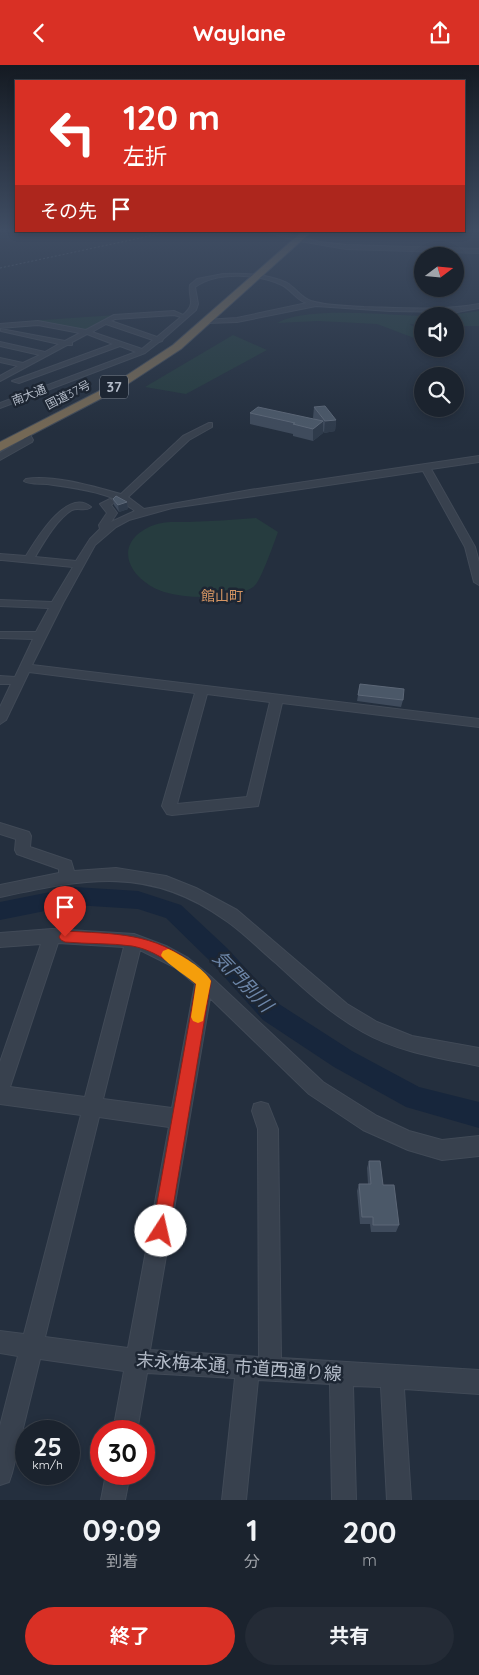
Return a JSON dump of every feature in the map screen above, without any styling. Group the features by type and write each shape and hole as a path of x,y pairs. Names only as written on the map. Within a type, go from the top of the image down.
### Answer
{"highway":[{"name":"国道37号","path":"0,447 119,385 177,347 235,297"}],"street":[{"name":"南大通","path":"0,406 143,352 160,340 193,310 195,304 194,297"},
{"path":"299,297 315,304 337,307 457,310 479,306"},
{"path":"208,321 237,320 315,304"},
{"path":"1,378 114,317 174,313 180,315"},
{"path":"139,315 140,318 156,323"},
{"path":"106,322 160,340"},
{"path":"0,328 38,323 87,332 143,352"},
{"path":"165,326 173,328"},
{"path":"0,328 67,343 94,353"},
{"path":"16,381 119,343"},
{"path":"0,344 46,354"},
{"path":"0,360 25,365"},
{"path":"1,378 16,381 40,391"},
{"path":"123,497 186,438 209,425"},
{"path":"0,457 29,441 25,433"},
{"path":"0,720 4,705 90,543 116,523 142,513 303,484 479,459"},
{"path":"425,467 470,547 479,582"},
{"path":"29,481 56,483 123,497 142,513"},
{"path":"106,530 104,525 112,513 105,504 110,502"},
{"path":"29,559 68,507 76,505 86,507"},
{"path":"2,557 79,564"},
{"path":"0,603 56,605"},
{"path":"0,635 41,636"},
{"path":"25,667 479,723"},
{"path":"0,680 18,681"},
{"path":"202,690 169,806 172,810 253,802 277,699"},
{"path":"0,828 24,835 22,849 66,865 67,877"},
{"path":"0,891 67,877 116,874 166,882 191,892 231,915 341,1010 370,1028 412,1044 479,1057"},
{"path":"0,941 52,936 134,941 160,951 175,959 204,981 316,1088 370,1123 408,1140 442,1150 479,1146"},
{"path":"0,1089 52,936"},
{"path":"0,1473 134,941"},
{"path":"127,1420 204,981"},
{"path":"0,1095 181,1119"},
{"path":"234,1500 259,1369 268,1129 260,1111"},
{"name":"末永梅本通, 市道西通り線","path":"0,1342 137,1361 479,1382"},
{"path":"341,1373 344,1500"},
{"path":"392,1377 399,1500"},
{"path":"113,1500 116,1485"}],"green space":[{"path":"479,311 479,326 464,326 464,313"},
{"path":"351,313 414,315 414,324 409,324 414,326 414,338 377,324 318,321 277,323 309,314"},
{"path":"116,315 86,330 28,321"},
{"path":"233,335 267,350 186,394 145,387"},
{"path":"256,518 278,532 259,580 253,587 243,592 204,597 164,592 141,579 133,570 129,560 128,551 132,541 140,532 154,525 166,522"}],"building":[{"path":"325,406 336,420 325,421 314,407"},
{"path":"258,407 323,421 313,429 250,413"},
{"path":"116,496 127,502 118,505 113,499"},
{"path":"360,684 404,689 403,700 358,695"},
{"path":"369,1161 380,1161 383,1185 394,1185 399,1225 373,1225 373,1217 362,1217 359,1184 371,1184"}],"waterway":[{"name":"気門別川","path":"0,911 75,896 138,900 173,911 219,955 271,1012 343,1059 415,1098 479,1115"}],"slow traffic":[{"path":"168,955 182,963 204,981 198,1017"}],"district":[{"name":"館山町","path":"222,596"}],"route":[{"path":"65,937 93,937 134,941 160,951 182,963 204,981 161,1231"}]}
